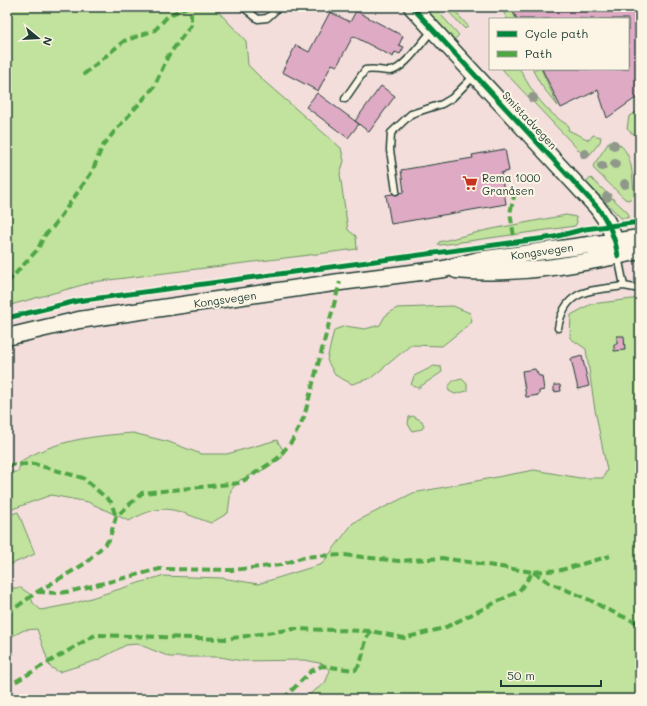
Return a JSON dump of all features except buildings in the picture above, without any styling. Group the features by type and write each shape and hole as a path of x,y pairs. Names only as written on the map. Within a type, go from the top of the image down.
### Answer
{"main road":[{"name":"Smistadvegen","path":"412,7 597,207 610,225 617,248"},
{"name":"Kongsvegen","path":"617,248 640,238"},
{"name":"Kongsvegen","path":"7,337 79,320 340,282 444,269 479,260 617,248 640,251"}],"lane":[{"path":"243,7 258,19 267,18 279,7"},
{"path":"345,99 365,70 375,68 390,71 400,68 433,29"},
{"path":"396,192 390,150 391,133 411,114 442,104 452,98 475,75"},
{"path":"617,248 624,286"},
{"path":"558,328 560,314 566,304 573,298 585,292 624,286 640,289"}],"green space":[{"path":"7,7 214,7 246,41 248,65 265,82 341,148 344,161 340,174 348,230 356,236 357,249 93,282 7,306"},
{"path":"423,7 434,7 459,35 454,40"},
{"path":"444,7 451,7 468,26 465,29"},
{"path":"501,7 510,7 516,18 506,18"},
{"path":"503,70 521,70 529,86 540,101 553,115 569,126 568,130 589,140 593,135 601,137 600,142 586,158"},
{"path":"533,70 541,70 558,106 541,85"},
{"path":"640,110 640,134 638,135 627,129 629,116"},
{"path":"612,140 619,144 624,150 630,163 634,195 629,200 625,199 594,169 593,166 609,142"},
{"path":"591,178 628,213 628,218 621,218 586,182"},
{"path":"566,215 576,217 577,222 575,226 440,245 438,244 439,242 487,230"},
{"path":"640,298 640,699 303,699 325,683 330,671 324,664 305,660 242,661 220,657 170,657 138,644 126,645 98,660 59,672 50,667 37,629 24,630 7,639 7,590 10,588 21,588 30,594 33,603 41,610 72,604 161,576 222,578 258,584 322,564 353,523 413,493 534,470 580,478 603,478 607,470 595,410 586,349 570,338 571,315 591,304"},
{"path":"453,306 470,313 472,322 442,346 411,345 371,378 352,384 335,375 327,360 334,330 345,326 365,329 380,325 385,316 397,308"},
{"path":"434,366 441,367 442,372 418,388 411,385 414,376"},
{"path":"462,379 467,384 467,391 455,394 449,391 448,387 453,381"},
{"path":"413,416 422,421 424,426 422,429 412,431 408,424 409,417"},
{"path":"133,433 169,442 201,454 227,454 277,440 283,450 282,458 265,469 240,480 231,490 228,513 211,523 179,512 162,509 152,511 129,521 88,502 51,495 7,511 7,472 18,472 21,461 48,448 75,440"},
{"path":"18,512 35,554 7,566 7,516"}],"marked path":[{"path":"83,75 124,41 155,30 168,16 187,7"},
{"path":"7,283 38,249 44,236 53,227 92,172 102,147 154,87 168,56 191,25 191,7"},
{"path":"515,192 510,213 515,242"},
{"path":"7,614 37,592 86,563 109,540 116,517 142,493 240,483 277,459 292,441 304,417 340,282"},
{"path":"7,465 34,464 83,478 111,502 116,517"},
{"path":"37,592 59,593 72,591 160,569 232,570 280,565 304,557 316,556 344,555 399,561 442,558 533,572 561,570 610,556"},
{"path":"533,572 550,583 640,624"},
{"path":"7,689 8,686 95,635 226,639 294,629 371,631 404,638 444,628 519,591 533,572"},
{"path":"283,699 311,671 322,666 355,670 361,661 366,641 371,631"},
{"path":"7,694 21,699"}],"cycle path":[{"path":"412,7 597,207 611,230 618,256"},
{"path":"7,318 77,301 554,237 585,229 640,222"}],"place":[{"name":"Rema 1000 Granåsen","path":"470,183"}]}
